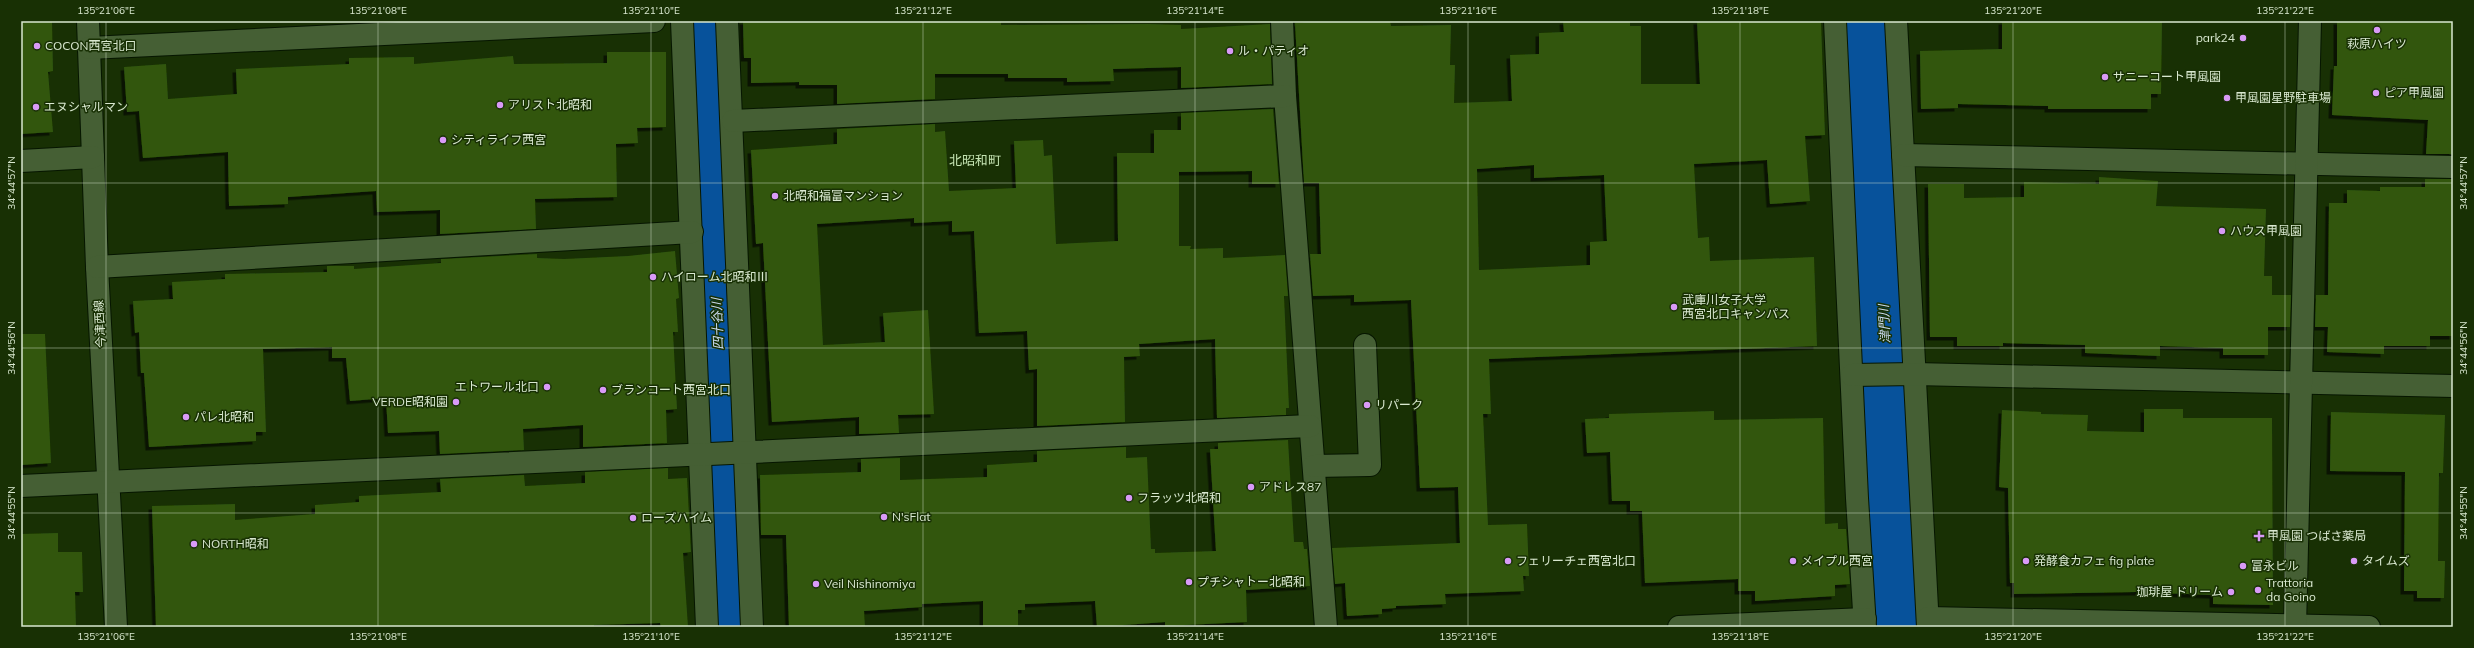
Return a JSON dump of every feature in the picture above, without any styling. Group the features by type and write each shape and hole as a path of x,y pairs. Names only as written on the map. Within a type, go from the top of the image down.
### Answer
{"street":[{"name":"今津西線","path":"88,21 97,267 116,627"},
{"path":"89,48 654,21"},
{"path":"682,21 692,232 707,454 707,627"},
{"path":"727,21 733,121 740,452 752,627"},
{"path":"1282,21 1285,96 1326,627"},
{"path":"1679,627 1865,623 1857,498 1858,376 1845,226 1835,21"},
{"path":"1896,21 1903,154 1910,374 1928,623 2369,627"},
{"path":"2295,626 2310,21"},
{"path":"733,121 1285,96"},
{"path":"1903,154 2306,162 2453,167"},
{"path":"21,161 93,158"},
{"path":"97,267 692,232"},
{"path":"1314,466 1370,465 1365,345"},
{"path":"1858,376 1910,374 2301,381 2453,386"},
{"path":"21,486 1310,426"}],"building":[{"path":"21,21 52,21 53,71 48,72 53,132 21,134"},
{"path":"743,21 1001,21 1001,25 1181,25 1181,29 1270,24 1272,84 1181,88 1181,67 1113,69 1114,81 1067,82 1067,78 1008,78 1008,74 935,74 935,99 837,104 837,85 799,85 799,82 751,83 751,58 744,58"},
{"path":"1326,21 1390,21 1391,26 1451,25 1450,65 1455,65 1454,103 1512,101 1510,55 1539,54 1539,33 1564,32 1563,21 1630,21 1630,26 1641,26 1641,84 1700,84 1697,21 1821,21 1825,135 1805,136 1810,201 1770,204 1767,160 1694,164 1698,238 1709,237 1710,261 1814,257 1817,346 1489,359 1491,414 1483,414 1488,525 1527,524 1529,576 1523,576 1524,591 1445,594 1446,604 1396,606 1396,608 1382,609 1382,614 1347,616 1345,583 1335,584 1332,548 1460,543 1458,487 1420,488 1411,300 1354,302 1354,295 1313,296 1310,254 1321,254 1319,183 1304,183 1295,23","holes":["1534,165 1534,178 1604,175 1607,241 1590,242 1590,265 1479,270 1477,169"]},
{"path":"2002,21 2162,21 2161,94 2151,94 2151,109 2048,109 2048,106 1958,104 1958,108 1921,109 1920,51 2002,49"},
{"path":"2337,21 2453,21 2453,154 2426,154 2428,120 2332,115 2334,66 2337,66"},
{"path":"607,52 666,52 666,127 637,128 638,143 616,144 617,197 535,199 536,229 440,234 440,210 377,212 376,191 288,197 288,204 229,206 228,152 143,158 139,111 127,112 124,67 166,64 168,99 237,94 236,69 349,64 349,58 414,57 414,64 513,56 514,64 607,63"},
{"path":"1273,109 1279,184 1252,184 1252,171 1179,172 1179,246 1191,246 1190,249 1223,248 1223,258 1285,255 1288,296 1284,296 1289,408 1286,408 1286,415 1217,418 1215,339 1139,344 1140,356 1124,357 1125,422 1037,426 1037,369 1029,370 1027,331 979,333 974,231 952,232 952,221 914,223 914,218 817,224 823,345 885,342 883,313 928,310 934,414 898,415 899,433 859,434 859,417 772,422 763,243 756,244 751,150 837,144 837,129 935,124 935,132 945,131 949,191 1016,188 1014,141 1043,140 1044,156 1052,155 1056,244 1118,241 1117,153 1154,153 1154,130 1181,130 1181,113"},
{"path":"2099,177 2158,181 2156,206 2266,209 2264,276 2272,276 2272,295 2291,295 2290,327 2268,327 2268,355 2223,355 2223,348 2160,346 2160,356 2085,353 2085,345 2003,343 2003,346 1957,346 1957,337 1930,337 1928,184 1964,184 1964,198 2024,197 2024,182 2099,184"},
{"path":"2425,179 2453,179 2453,336 2430,336 2430,346 2384,346 2384,354 2327,352 2328,327 2315,327 2316,295 2328,295 2329,203 2347,203 2347,190 2380,191 2380,187 2425,187"},
{"path":"675,251 679,298 676,299 678,332 673,332 677,409 666,410 667,443 583,447 583,425 523,429 524,450 440,454 439,431 388,433 386,398 350,401 346,358 332,358 332,347 263,349 266,432 256,432 256,441 149,447 144,373 141,373 139,332 135,333 133,301 173,299 172,282 225,279 225,274 327,272 327,266 354,266 354,269 441,263 441,259 537,254 537,258 564,259 628,256"},
{"path":"21,334 45,334 51,463 21,465"},
{"path":"2144,409 2183,409 2183,418 2272,418 2273,605 2213,604 2213,595 2135,592 2014,594 2014,583 2010,583 2008,488 1999,487 2002,410 2041,412 2041,414 2088,415 2087,431 2144,432"},
{"path":"1714,411 1714,420 1823,418 1825,524 1838,523 1838,529 1846,529 1850,584 1835,585 1835,596 1755,601 1755,591 1738,591 1738,579 1645,583 1642,511 1630,511 1630,501 1612,501 1610,452 1587,453 1585,419 1609,418 1609,414"},
{"path":"2331,412 2445,415 2443,473 2439,473 2438,561 2445,561 2444,598 2417,598 2417,591 2404,591 2405,472 2330,471"},
{"path":"1288,440 1294,542 1303,542 1304,549 1307,549 1310,586 1246,590 1247,622 1165,626 1165,622 1097,627 1095,601 1025,604 1025,610 1018,610 1018,627 983,627 983,601 922,604 922,607 864,611 865,627 789,627 786,535 761,535 760,475 861,472 861,459 900,458 900,480 987,477 987,465 1037,462 1037,451 1126,447 1126,458 1147,457 1151,549 1155,549 1155,553 1216,551 1210,449 1218,449 1218,443"},
{"path":"668,468 668,479 687,478 691,552 683,553 688,627 661,627 660,623 594,625 594,627 156,627 152,506 235,504 235,520 315,514 315,505 359,502 359,496 441,492 440,479 524,475 525,486 585,483 585,472"},
{"path":"58,533 58,552 82,552 83,592 75,592 76,627 21,627 21,534"}],"waterway":[{"name":"四十谷川","path":"705,21 729,627"},
{"name":"津門川","path":"1868,21 1900,627"}],"place":[{"name":"萩原ハイツ","path":"2377,30"},
{"name":"park24","path":"2243,38"},
{"name":"COCON西宮北口","path":"37,46"},
{"name":"ル・パティオ","path":"1230,51"},
{"name":"サニーコート甲風園","path":"2105,77"},
{"name":"ピア甲風園","path":"2376,93"},
{"name":"甲風園星野駐車場","path":"2227,98"},
{"name":"アリスト北昭和","path":"500,105"},
{"name":"エヌシャルマン","path":"36,107"},
{"name":"シティライフ西宮","path":"443,140"},
{"name":"北昭和福富マンション","path":"775,196"},
{"name":"ハウス甲風園","path":"2222,231"},
{"name":"ハイローム北昭和Ⅲ","path":"653,277"},
{"name":"武庫川女子大学 西宮北口キャンパス","path":"1674,307"},
{"name":"エトワール北口","path":"547,387"},
{"name":"ブランコート西宮北口","path":"603,390"},
{"name":"VERDE昭和園","path":"456,402"},
{"name":"リパーク","path":"1367,405"},
{"name":"パレ北昭和","path":"186,417"},
{"name":"アドレス87","path":"1251,487"},
{"name":"フラッツ北昭和","path":"1129,498"},
{"name":"N'sFlat","path":"884,517"},
{"name":"ローズハイム","path":"633,518"},
{"name":"甲風園 つばさ薬局","path":"2259,536"},
{"name":"NORTH昭和","path":"194,544"},
{"name":"フェリーチェ西宮北口","path":"1508,561"},
{"name":"メイプル西宮","path":"1793,561"},
{"name":"発酵食カフェ fig plate","path":"2026,561"},
{"name":"タイムズ","path":"2354,561"},
{"name":"富永ビル","path":"2243,566"},
{"name":"プチシャトー北昭和","path":"1189,582"},
{"name":"Veil Nishinomiya","path":"816,584"},
{"name":"Trattoria da Goino","path":"2258,590"},
{"name":"珈琲屋 ドリーム","path":"2231,592"}],"district":[{"name":"北昭和町","path":"975,160"}]}
